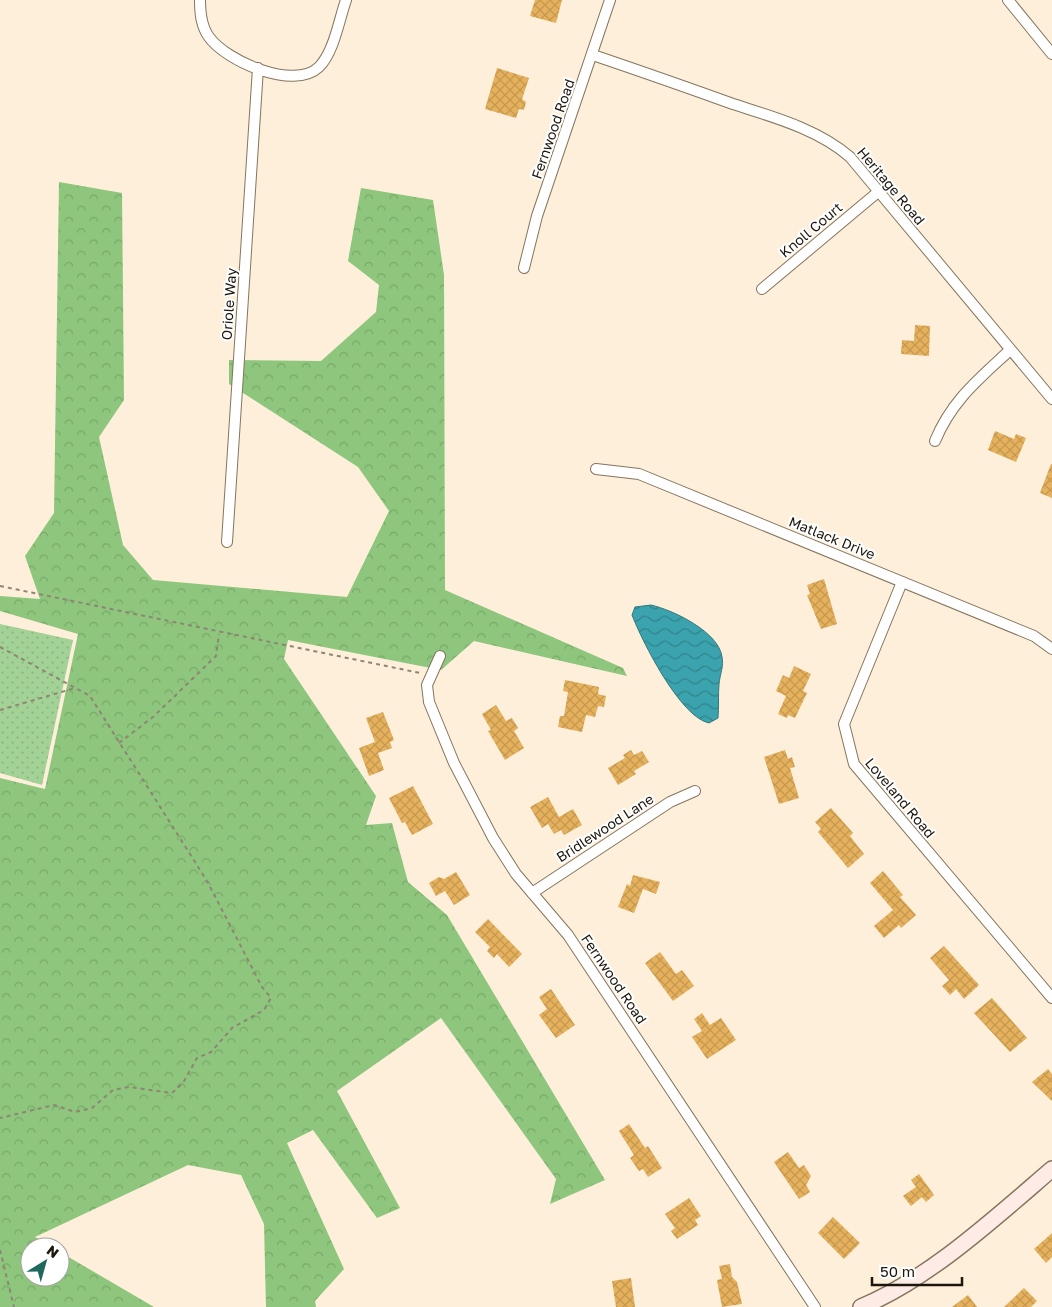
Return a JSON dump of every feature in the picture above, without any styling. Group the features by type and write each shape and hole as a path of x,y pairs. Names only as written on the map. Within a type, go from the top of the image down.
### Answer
{"main road":[{"path":"861,1307 888,1296 912,1280 984,1225 1052,1169"}],"street":[{"path":"200,0 201,21 208,36 220,49 234,58 278,75 306,74 317,68 326,58 346,0"},
{"name":"Fernwood Road","path":"524,268 537,216 593,55 610,0"},
{"path":"1008,0 1052,54"},
{"name":"Heritage Road","path":"593,55 813,133 839,147 850,157 1052,399"},
{"name":"Oriole Way","path":"227,542 258,68"},
{"name":"Knoll Court","path":"762,289 878,192"},
{"path":"935,441 944,420 960,397 1010,350"},
{"name":"Matlack Drive","path":"596,469 640,474 1034,636 1052,649"},
{"name":"Loveland Road","path":"902,582 844,724 854,764 1052,998"},
{"name":"Fernwood Road","path":"440,656 430,675 428,685 429,702 454,763 493,838 516,874 568,935 815,1307"},
{"name":"Bridlewood Lane","path":"532,893 670,802 695,791"}],"path":[{"path":"0,586 430,675"},
{"path":"119,743 153,717 216,656 220,633"},
{"path":"0,647 90,696 207,880 262,987 271,998 264,1010 232,1028 211,1052 197,1058 183,1083 172,1093 130,1087 113,1090 92,1108 75,1112 54,1105 0,1118"},
{"path":"0,710 75,688"},
{"path":"0,1250 14,1307"}],"green space":[{"path":"59,182 122,193 124,400 99,437 123,545 153,580 347,597 389,511 358,467 229,384 229,360 321,361 376,312 379,285 348,261 361,188 433,200 444,275 445,590 623,668 627,676 474,641 441,670 288,640 284,659 376,796 366,825 392,823 408,882 447,915 605,1180 550,1204 556,1179 441,1018 337,1091 400,1208 377,1218 313,1130 287,1143 344,1269 315,1301 316,1307 266,1307 264,1224 241,1175 188,1165 35,1237 20,1237 20,1287 70,1287 70,1258 154,1307 0,1307 0,778 45,789 78,634 0,611 0,596 40,599 25,556 54,513"},
{"path":"0,624 73,640 42,785 0,773"}],"water":[{"path":"651,605 671,612 694,624 713,639 719,648 723,664 719,684 718,718 709,723 698,718 686,707 663,676 644,642 632,615 635,607"}],"building":[{"path":"535,0 562,0 556,23 530,16"},
{"path":"497,68 529,78 522,99 526,102 524,110 519,109 516,118 485,109"},
{"path":"915,325 930,326 929,356 901,354 902,340 914,341"},
{"path":"995,431 1014,439 1016,434 1026,438 1016,462 988,450"},
{"path":"1052,464 1052,498 1040,493"},
{"path":"824,579 837,624 821,629 807,595 810,594 807,585"},
{"path":"794,666 811,674 803,691 807,693 795,718 788,715 787,718 778,714 786,696 776,691 783,675 789,678"},
{"path":"565,680 599,687 598,694 606,696 604,707 598,706 595,717 586,715 582,732 558,727 560,716 564,716 568,692 563,691"},
{"path":"496,705 506,721 512,718 518,728 514,731 524,748 505,760 488,731 491,730 482,714"},
{"path":"383,712 394,740 390,742 392,748 378,753 384,770 369,776 359,748 375,742 366,718"},
{"path":"631,750 634,755 642,751 649,762 634,771 636,774 618,785 608,768 625,758 623,755"},
{"path":"785,750 788,759 792,757 795,767 790,768 799,798 779,804 764,757"},
{"path":"413,786 433,824 412,835 405,822 402,823 389,798"},
{"path":"548,797 559,817 573,809 582,825 564,835 561,830 554,834 548,824 542,828 530,807"},
{"path":"831,808 853,833 850,836 864,854 848,868 818,832 821,829 815,822"},
{"path":"883,871 903,895 900,897 916,915 901,928 899,925 884,938 874,926 893,910 870,883"},
{"path":"456,872 470,895 454,905 445,891 436,896 429,883 439,877 444,879"},
{"path":"633,875 660,882 656,894 643,889 634,913 618,907 627,884 630,886"},
{"path":"488,919 522,954 509,967 497,954 494,958 487,951 490,947 475,932"},
{"path":"944,946 979,985 964,999 956,989 950,995 942,986 949,980 930,958"},
{"path":"660,952 676,974 682,970 694,986 673,1001 645,963"},
{"path":"551,989 575,1025 556,1038 539,1015 547,1009 539,997"},
{"path":"992,998 1027,1038 1010,1052 974,1013"},
{"path":"702,1013 710,1025 721,1018 736,1040 707,1059 692,1037 702,1031 694,1019"},
{"path":"1048,1069 1052,1074 1052,1101 1032,1082"},
{"path":"629,1124 645,1148 648,1146 662,1168 648,1177 643,1169 639,1171 630,1158 634,1155 619,1131"},
{"path":"788,1152 799,1168 804,1165 811,1176 806,1185 810,1192 799,1199 774,1162"},
{"path":"919,1174 934,1195 926,1202 922,1197 911,1206 903,1196 916,1187 911,1180"},
{"path":"689,1198 701,1216 695,1220 698,1225 677,1239 671,1231 675,1228 665,1214"},
{"path":"833,1217 860,1243 844,1259 818,1233"},
{"path":"1052,1233 1052,1257 1046,1263 1034,1249"},
{"path":"730,1264 732,1277 737,1282 742,1304 722,1307 717,1280 722,1279 719,1266"},
{"path":"631,1278 635,1307 616,1307 612,1281"},
{"path":"1024,1288 1037,1301 1031,1307 1004,1307"},
{"path":"968,1295 977,1307 952,1307"}]}
